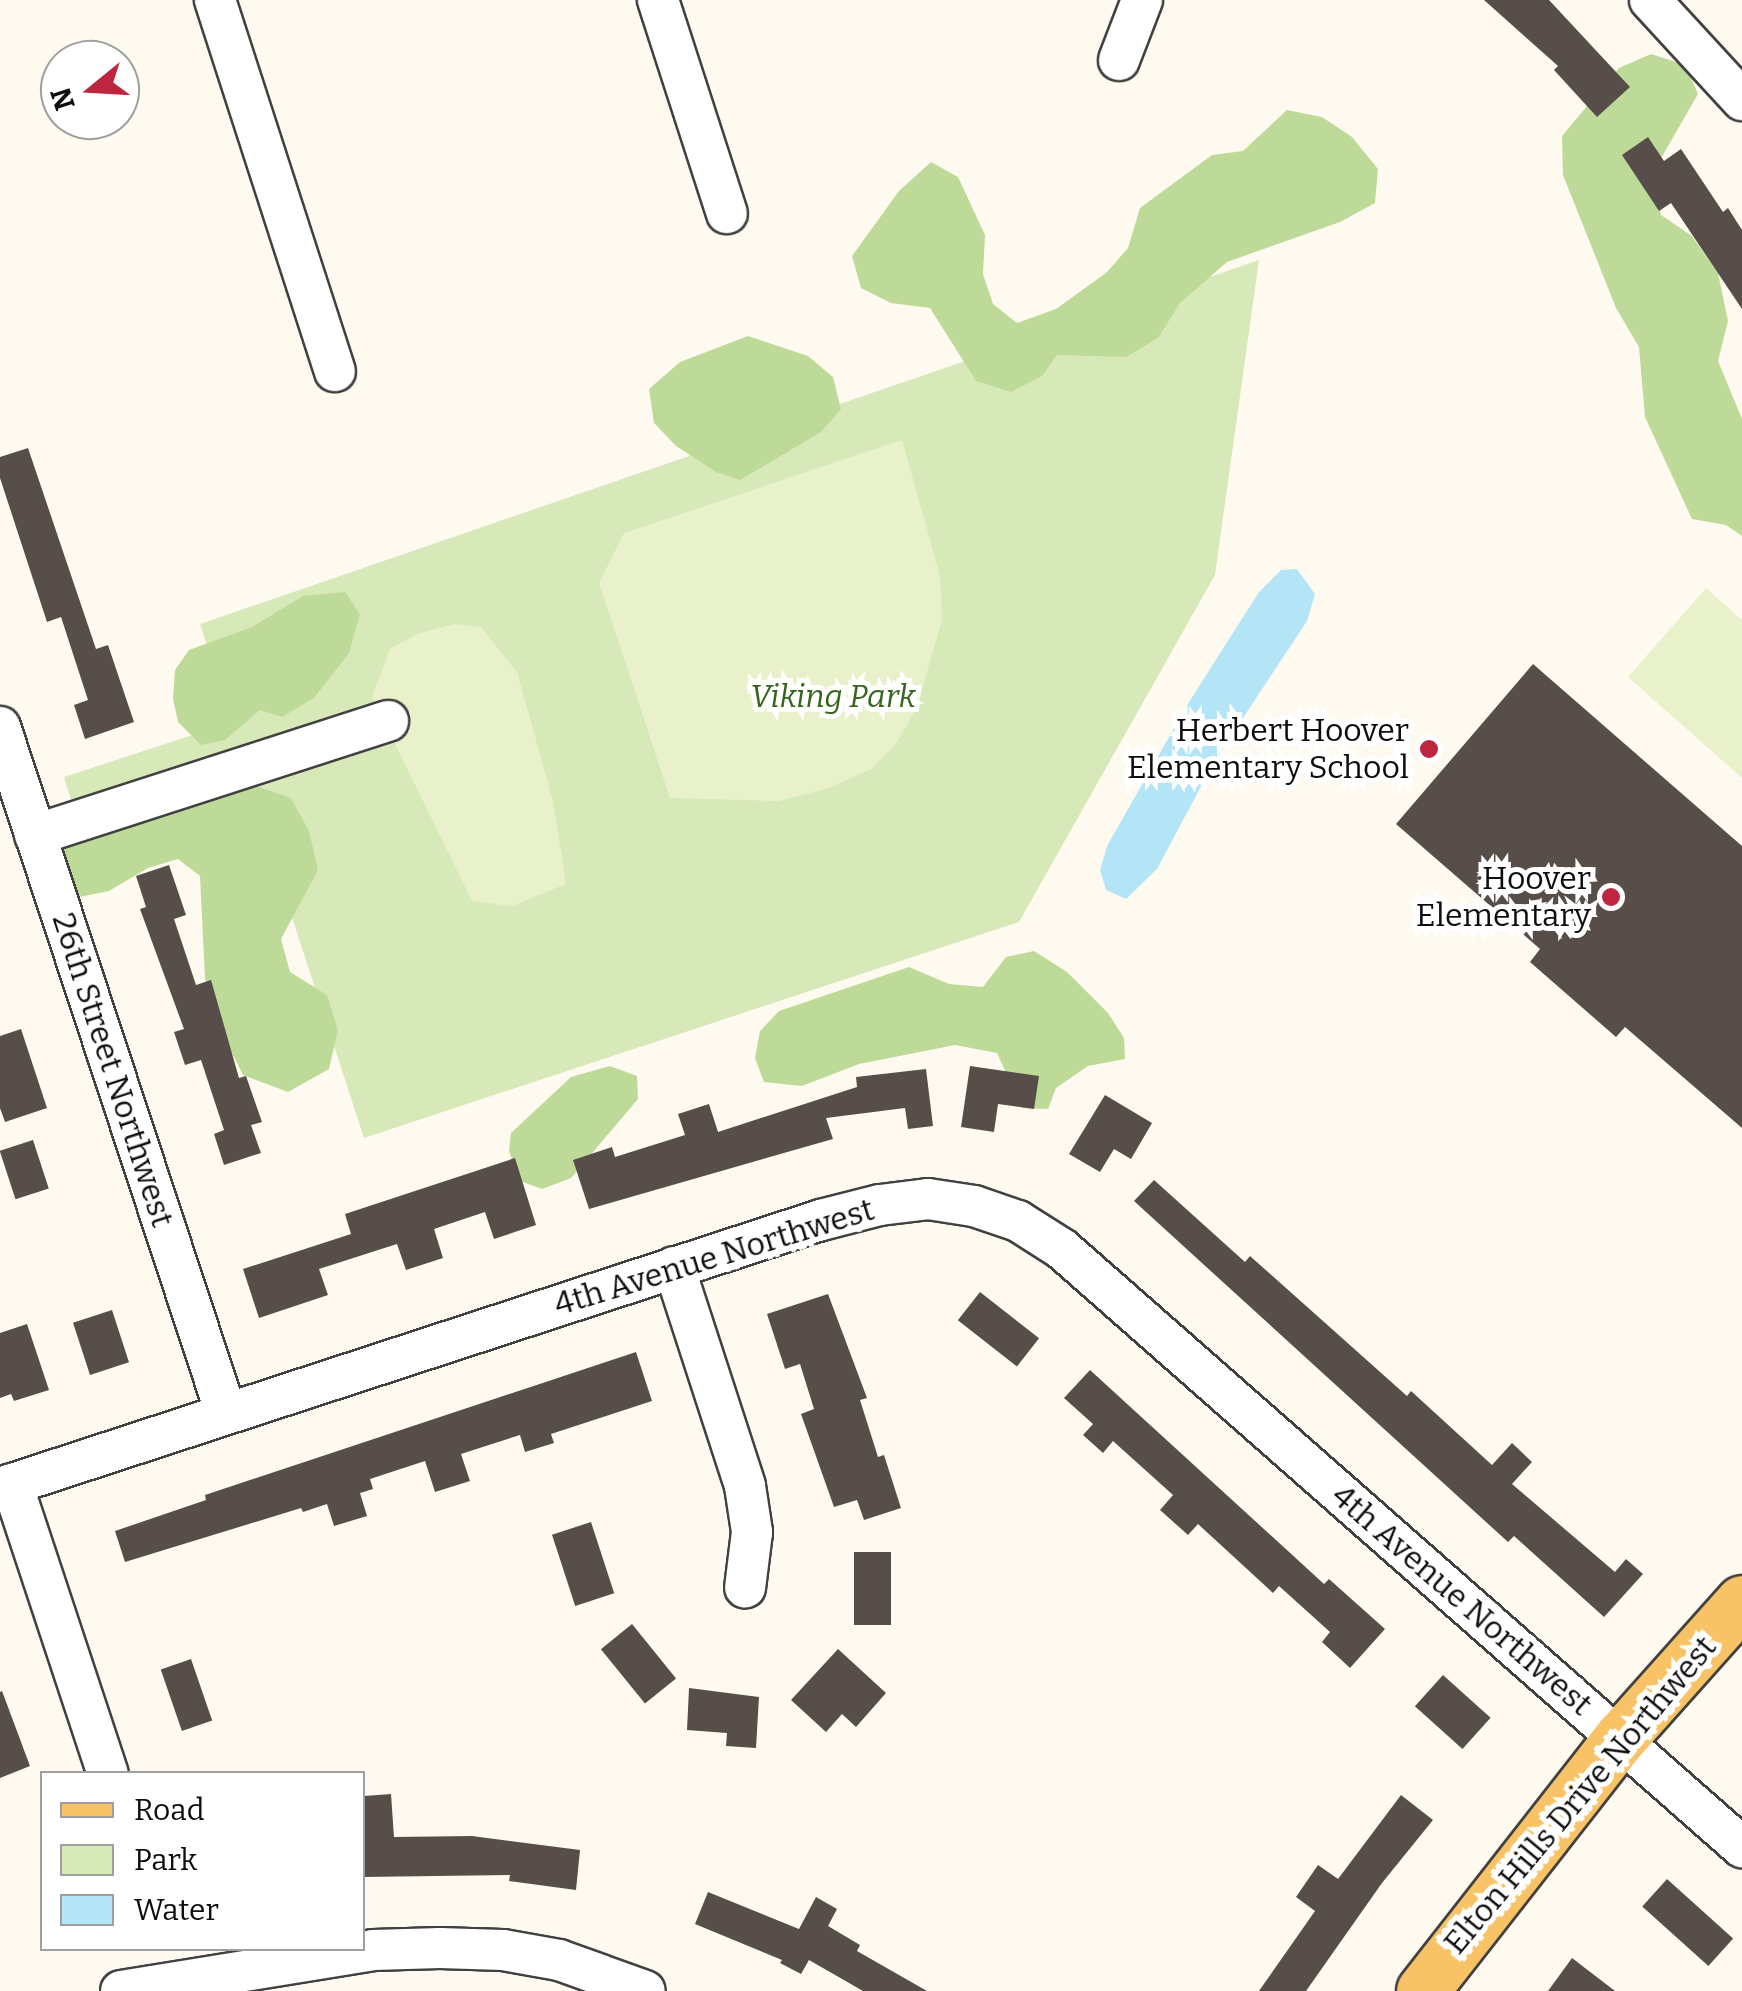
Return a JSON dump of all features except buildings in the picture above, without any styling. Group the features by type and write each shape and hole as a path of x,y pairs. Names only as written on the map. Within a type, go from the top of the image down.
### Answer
{"main road":[{"name":"Elton Hills Drive Northwest","path":"1422,1991 1621,1738 1742,1602"}],"street":[{"path":"214,0 335,371"},
{"path":"658,0 727,212"},
{"path":"1119,60 1142,0"},
{"path":"1650,0 1742,100"},
{"path":"35,835 388,721"},
{"name":"26th Street Northwest","path":"0,727 226,1413"},
{"name":"4th Avenue Northwest","path":"6,1486 674,1267 880,1205 928,1199 974,1206 1018,1221 1062,1249 1742,1848"},
{"path":"674,1267 745,1486 752,1532 745,1588"},
{"path":"6,1486 107,1771"},
{"path":"365,1951 504,1950 559,1960 645,1991"},
{"path":"120,1991 174,1974 365,1951"}],"green space":[{"path":"1651,54 1685,65 1698,94 1652,174 1661,215 1692,236 1718,273 1728,321 1718,361 1742,419 1742,536 1726,525 1692,519 1645,417 1639,347 1616,308 1563,175 1562,136 1619,68"},
{"path":"1287,110 1322,117 1352,137 1378,169 1375,203 1340,222 1227,262 1180,303 1158,338 1126,357 1057,355 1042,376 1011,392 976,381 930,308 891,303 861,288 852,256 899,191 931,162 958,177 985,235 983,274 993,304 1017,323 1056,309 1106,273 1128,248 1140,208 1212,155 1243,151"},
{"name":"Viking Park","path":"1259,260 1215,575 1019,922 364,1138 256,807 89,858 64,777 232,722 200,624"},
{"path":"748,336 808,356 833,377 841,409 821,432 740,480 716,472 676,446 654,423 649,389 680,362"},
{"path":"902,440 940,576 942,619 917,708 895,745 871,769 829,788 779,801 670,798 599,583 624,533"},
{"path":"1706,588 1742,620 1742,778 1628,677"},
{"path":"345,592 360,614 349,653 314,698 282,717 260,710 225,740 201,745 178,722 173,699 175,670 189,650 252,627 303,596"},
{"path":"454,624 481,627 517,672 553,801 566,884 512,906 472,901 372,697 390,649 417,634"},
{"path":"256,786 291,798 309,831 318,870 281,939 290,972 327,995 338,1030 329,1069 288,1092 243,1075 226,1041 205,979 200,876 178,859 148,868 109,891 79,897 66,873 63,850 92,833 156,820"},
{"path":"1034,951 1067,972 1108,1013 1124,1038 1125,1059 1088,1066 1056,1088 1048,1109 1022,1108 997,1053 955,1045 859,1064 802,1086 764,1082 755,1058 760,1031 779,1011 909,967 949,984 983,987 1006,957"},
{"path":"610,1066 637,1076 638,1099 571,1178 542,1189 520,1181 509,1151 511,1133 571,1077"}],"water":[{"path":"1297,569 1315,594 1307,621 1214,762 1157,869 1126,899 1106,890 1100,870 1107,846 1189,702 1259,592 1281,570"}],"place":[{"name":"Herbert Hoover Elementary School","path":"1429,749"},
{"name":"Hoover Elementary","path":"1611,897"}]}
